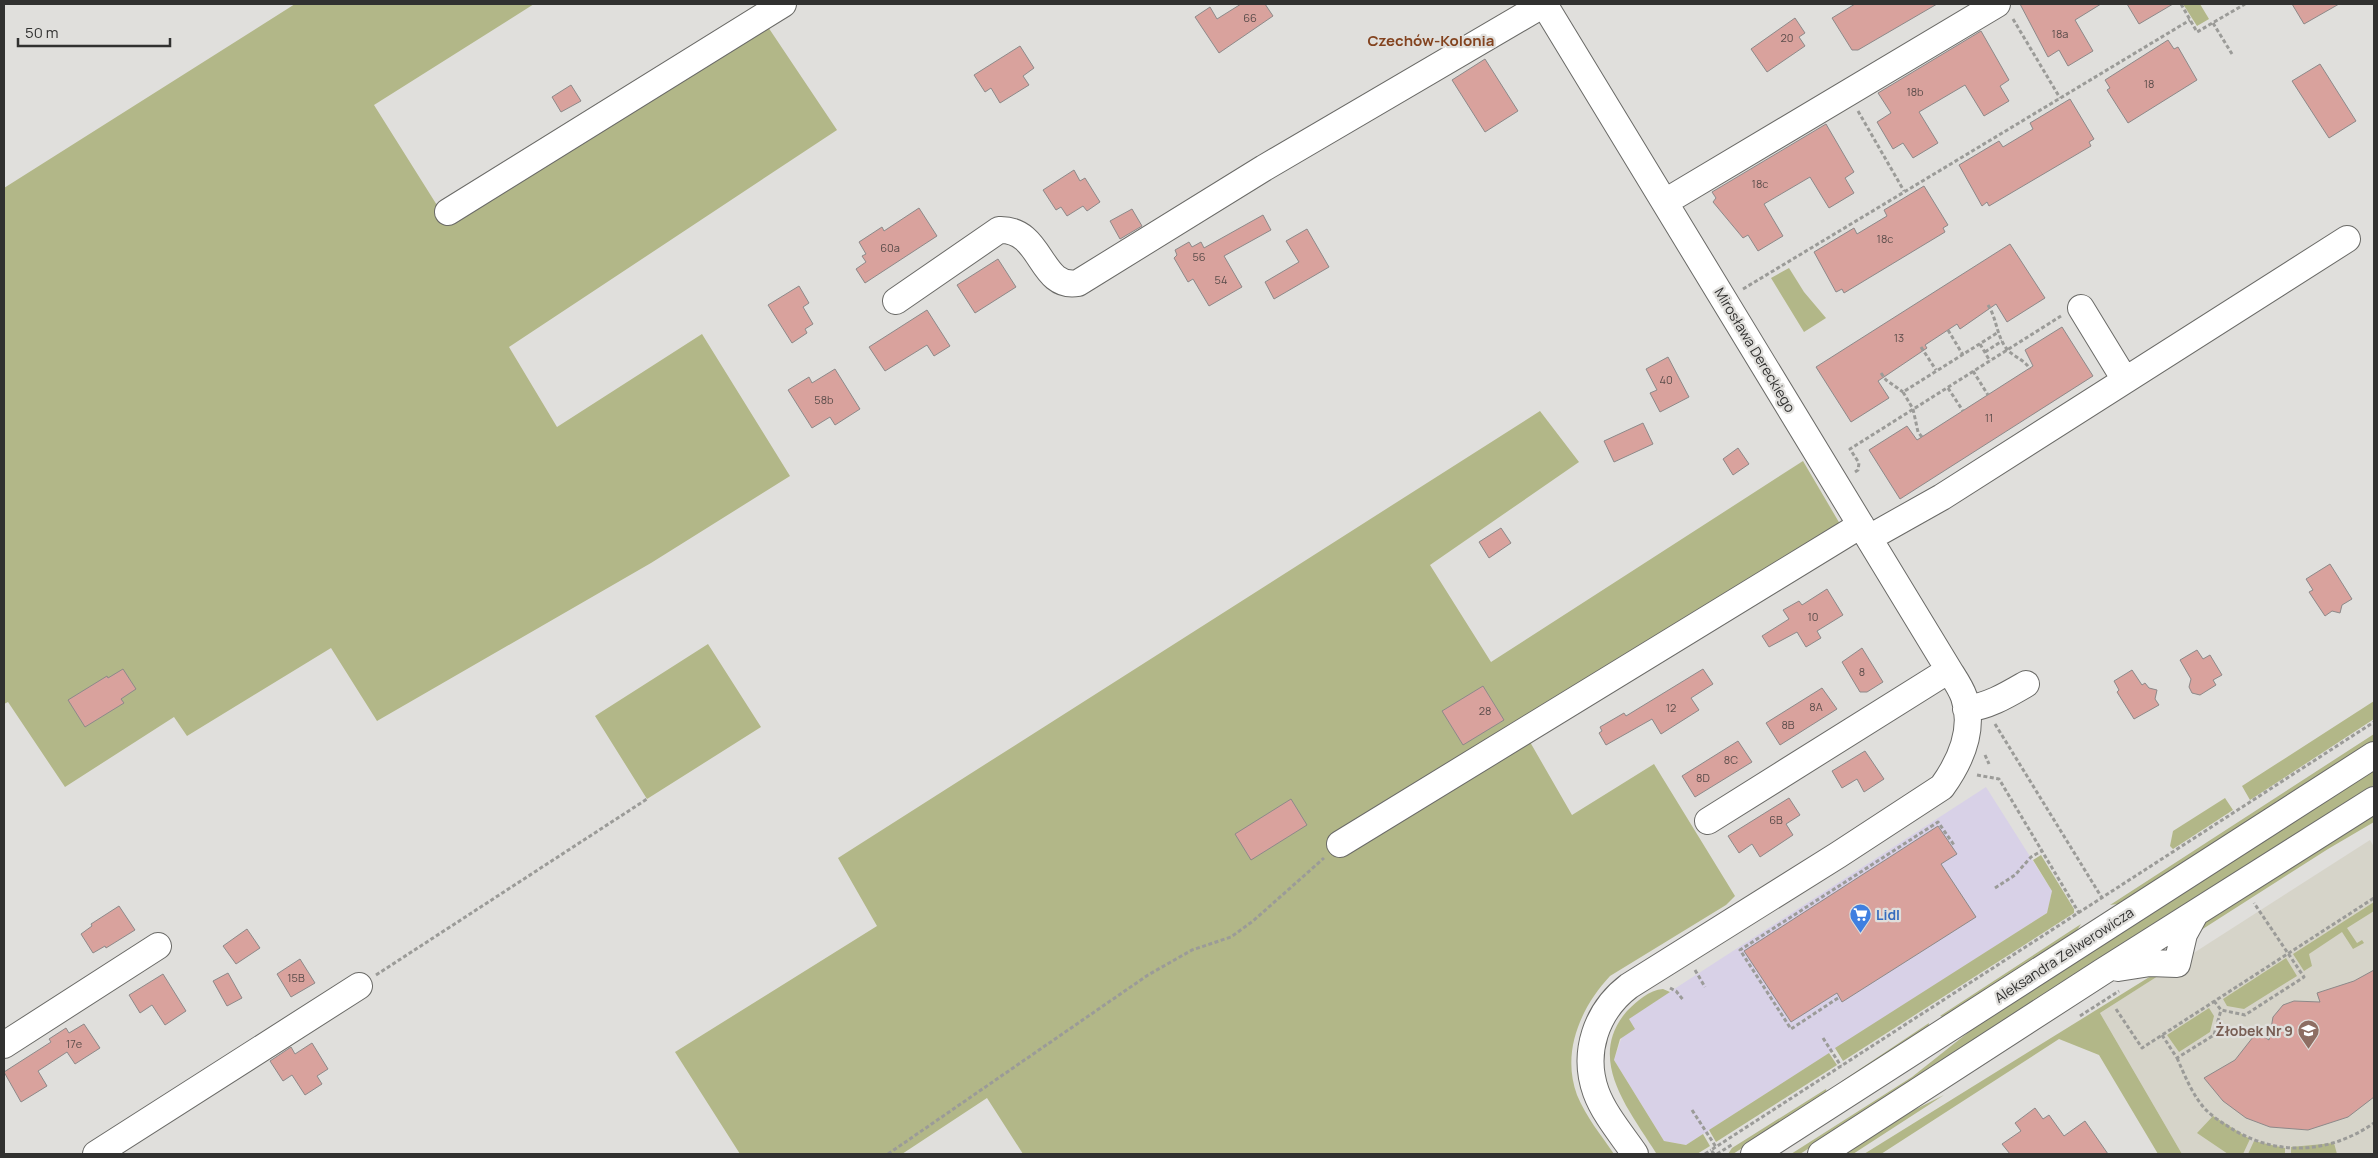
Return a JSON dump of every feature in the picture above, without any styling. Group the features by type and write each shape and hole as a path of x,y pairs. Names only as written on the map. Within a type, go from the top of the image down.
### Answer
{"street":[{"path":"448,212 783,4"},
{"path":"896,301 1000,230 1012,229 1026,238 1055,278 1070,285 1078,283 1264,168 1544,4"},
{"name":"Mirosława Dereckiego","path":"1544,4 1949,670 1965,703"},
{"path":"1665,202 2004,10"},
{"path":"1340,844 1865,531 1942,497 2347,239"},
{"path":"2072,312 2125,380"},
{"path":"1708,821 1949,670"},
{"path":"1635,1154 1605,1109 1597,1094 1592,1078 1592,1049 1595,1033 1609,1005 1629,986 1838,855 1942,787 1961,756 1966,736 1965,703 1980,707 1996,701 2026,684"},
{"name":"Aleksandra Zelwerowicza","path":"1754,1154 2374,755"},
{"path":"1821,1154 2102,972 2374,800"},
{"path":"4,1045 158,946"},
{"path":"96,1154 359,986"}],"path":[{"path":"2181,4 2197,32 2245,4"},
{"path":"2004,10 2060,98"},
{"path":"1735,293 2190,20"},
{"path":"2213,23 2232,54"},
{"path":"1856,108 1904,191"},
{"path":"1988,305 1994,314 1996,333 2007,350 2030,369"},
{"path":"1852,474 1858,470 1859,463 1850,449 2007,350 2072,312"},
{"path":"1948,330 1962,354"},
{"path":"1903,392 1996,333"},
{"path":"1985,352 2002,341"},
{"path":"1980,344 1990,361"},
{"path":"1921,347 1936,370"},
{"path":"1973,371 1988,395"},
{"path":"1881,373 1886,380 1903,392 1914,409 1918,432 1922,437"},
{"path":"1948,388 1962,411"},
{"path":"1999,717 1991,720 2102,898"},
{"path":"1704,1154 2374,722"},
{"path":"1980,749 1989,764"},
{"path":"1999,779 2079,913"},
{"path":"359,986 647,799"},
{"path":"1838,998 1791,1029 1740,950 1938,822 1954,846"},
{"path":"888,1154 984,1090 1148,975 1192,950 1231,937 1253,921 1340,844"},
{"path":"1995,888 2015,875 2031,857 2043,850"},
{"path":"2116,1009 2142,1048 2374,898"},
{"path":"2214,1001 2221,1010 2245,1015 2304,977 2253,901"},
{"path":"1666,986 1676,991 1684,1001"},
{"path":"2177,1058 2214,1035 2221,1010"},
{"path":"2162,1035 2205,1109 2233,1130 2260,1144 2285,1148 2320,1146 2353,1136 2374,1123"},
{"path":"1823,1038 1841,1066"},
{"path":"1692,1110 1716,1147"},
{"path":"1711,1150 1714,1154"}],"shaded area":[{"name":"Lidl","path":"1986,787 2052,891 2047,913 1686,1145 1664,1141 1614,1060 1628,1019"},
{"path":"2370,840 2374,847 2374,1154 2182,1154 2100,1013"}],"green space":[{"path":"295,4 534,4 374,105 440,210 766,24 837,130 509,347 557,427 702,334 790,476 651,563 377,721 331,648 187,736 174,717 65,787 8,702 4,704 4,188"},
{"path":"2183,4 2200,4 2209,19 2197,26"},
{"path":"1789,268 1804,292 1826,318 1804,332 1771,278"},
{"path":"1540,411 1579,462 1430,565 1491,662 1803,461 1840,524 1530,742 1572,815 1654,764 1735,896 1726,905 1610,976 1590,1002 1583,1016 1573,1047 1571,1063 1573,1079 1577,1095 1585,1111 1614,1154 1023,1154 987,1098 902,1154 740,1154 675,1052 877,926 838,858"},
{"path":"708,644 761,727 647,799 595,716"},
{"path":"2374,701 2374,719 2250,800 2242,786"},
{"path":"2374,734 2374,742 2125,903 2110,905"},
{"path":"2374,769 2374,785 1800,1154 1791,1154 1912,1077 1975,1027"},
{"path":"2225,798 2233,810 2173,849 2170,846 2173,831"},
{"path":"2374,812 2374,822 2198,932 2200,925"},
{"path":"2041,855 2074,909 2074,913 1843,1061 1835,1048 2047,913 2052,891 2033,860"},
{"path":"2374,902 2374,911 2347,928 2357,943 2362,940 2364,943 2353,949 2342,932 2309,954 2312,966 2304,971 2293,954"},
{"path":"2081,924 2074,935 1945,1018 1940,1016"},
{"path":"2286,958 2297,976 2244,1009 2227,1006 2223,999"},
{"path":"2151,976 2158,976 2100,1013 2182,1154 2158,1154 2099,1055 2059,1039 1881,1154 1864,1154"},
{"path":"1663,989 1670,992 1629,1019 1635,1029 1620,1039 1614,1060 1664,1141 1686,1145 1703,1134 1710,1146 1697,1154 1656,1153 1624,1102 1611,1066 1610,1048 1615,1029 1627,1011 1648,994"},
{"path":"2209,1008 2214,1016 2210,1032 2179,1052 2167,1035"},
{"path":"1929,1023 1928,1029 1846,1081 1842,1081"},
{"path":"1829,1053 1837,1065 1716,1142 1709,1130"},
{"path":"1826,1089 1827,1093 1733,1154 1728,1154 1732,1148"},
{"path":"1944,1095 1853,1154 1843,1154 1900,1117"},
{"path":"2213,1116 2250,1139 2243,1154 2228,1154 2197,1133"},
{"path":"2254,1141 2285,1148 2285,1154 2248,1154"},
{"path":"2334,1143 2337,1154 2291,1154 2291,1147"}],"building":[{"path":"1241,4 1265,4 1273,16 1219,53 1195,17 1210,7 1217,19"},
{"path":"1855,4 1937,4 1858,50 1852,50 1832,18"},
{"path":"2020,4 2101,4 2075,20 2093,51 2068,66 2059,50 2048,57"},
{"path":"2127,4 2173,4 2139,24"},
{"path":"2292,4 2339,4 2304,24"},
{"path":"1795,18 1805,33 1799,37 1805,46 1767,72 1751,49"},
{"path":"1981,31 2009,80 2000,86 2009,101 1984,116 1965,85 1919,112 1938,143 1913,158 1903,143 1893,149 1877,122 1891,113 1878,93"},
{"path":"2168,40 2174,49 2178,47 2197,80 2128,123 2107,90 2110,88 2105,80"},
{"path":"1020,46 1034,68 1023,76 1029,85 1000,103 991,88 985,92 974,75"},
{"path":"1485,59 1518,111 1485,132 1452,80"},
{"path":"2320,64 2356,121 2329,138 2292,81"},
{"path":"571,85 581,101 561,112 552,97"},
{"path":"2070,99 2094,139 2089,142 2091,146 1989,206 1987,202 1982,206 1959,165 1999,141 2003,147 2033,129 2030,123"},
{"path":"1826,124 1854,172 1845,178 1854,193 1829,208 1810,177 1764,204 1783,236 1758,251 1748,235 1743,238 1713,202 1716,198 1712,192"},
{"path":"1074,170 1080,181 1085,178 1100,202 1087,211 1083,206 1067,216 1061,207 1056,210 1043,190"},
{"path":"1924,186 1948,225 1943,228 1945,232 1844,293 1842,289 1836,292 1814,252 1854,228 1857,234 1887,216 1884,210"},
{"path":"919,208 937,236 865,283 856,269 866,262 862,256 866,254 859,242 882,227 884,231"},
{"path":"1132,209 1142,226 1120,239 1110,221"},
{"path":"1263,215 1271,230 1224,256 1242,287 1209,306 1193,279 1188,282 1174,258 1177,255 1175,250 1189,242 1192,247 1201,242 1204,248"},
{"path":"1307,229 1329,267 1274,299 1265,282 1299,262 1286,241"},
{"path":"2010,244 2045,298 2007,322 1996,304 1960,329 1957,324 1925,345 1927,348 1878,381 1889,398 1851,422 1816,367"},
{"path":"998,259 1016,287 975,313 957,285"},
{"path":"799,286 809,303 803,307 813,324 805,329 807,333 792,343 768,305"},
{"path":"927,310 950,346 934,356 927,345 885,371 869,347"},
{"path":"2062,327 2093,376 1900,499 1869,450 1907,426 1917,440 2033,366 2025,350"},
{"path":"1668,357 1689,397 1660,412 1650,393 1657,390 1646,369"},
{"path":"835,369 860,409 835,425 830,417 812,428 788,390 809,377 812,383"},
{"path":"1643,423 1653,444 1614,462 1604,441"},
{"path":"1738,448 1749,464 1733,475 1723,459"},
{"path":"1501,528 1511,543 1489,558 1479,542"},
{"path":"2330,564 2352,599 2342,605 2340,613 2332,611 2325,616 2309,592 2313,590 2306,579"},
{"path":"1827,589 1843,615 1817,631 1821,638 1806,647 1797,632 1769,647 1762,636 1789,619 1783,610 1799,601 1802,605"},
{"path":"1862,648 1883,682 1867,692 1860,692 1842,662"},
{"path":"2197,650 2203,659 2210,655 2222,675 2213,680 2216,685 2200,695 2192,693 2189,687 2191,679 2180,660"},
{"path":"123,669 136,689 121,699 124,703 85,727 68,700 107,676 108,678"},
{"path":"1703,669 1713,684 1691,698 1699,710 1661,734 1652,719 1606,745 1599,733 1602,731 1600,727 1624,713 1626,716"},
{"path":"2132,670 2142,685 2145,683 2149,688 2157,690 2155,699 2159,705 2134,719 2117,692 2119,690 2114,681"},
{"path":"1483,686 1504,720 1463,745 1442,711"},
{"path":"1822,688 1837,709 1780,745 1766,723"},
{"path":"1738,741 1752,762 1695,797 1682,776"},
{"path":"1865,751 1884,779 1864,792 1857,779 1842,788 1832,771"},
{"path":"1789,798 1800,815 1786,824 1793,835 1760,857 1752,844 1739,853 1728,836"},
{"path":"1291,799 1307,825 1251,860 1235,834"},
{"name":"Lidl","path":"1938,826 1957,854 1941,864 1976,917 1842,1002 1837,993 1791,1022 1744,951"},
{"path":"119,906 135,930 106,948 105,946 93,953 81,934 92,926 91,924"},
{"path":"247,929 260,948 236,964 223,946"},
{"path":"300,959 315,983 291,997 277,974"},
{"name":"Żłobek Nr 9","path":"2374,970 2374,1097 2348,1117 2308,1130 2270,1127 2246,1118 2223,1101 2204,1078 2235,1060 2257,1032 2269,1040 2273,1017 2283,1005 2294,1001 2320,1002 2317,993 2354,981"},
{"path":"228,973 242,998 227,1006 213,981"},
{"path":"163,974 186,1011 165,1025 152,1005 140,1013 129,995"},
{"path":"84,1024 100,1048 75,1064 67,1052 38,1071 47,1086 21,1102 4,1072 51,1042 49,1039 66,1028 69,1033"},
{"path":"312,1043 328,1069 317,1076 322,1084 305,1095 292,1075 283,1081 270,1061 291,1047 295,1054"},
{"path":"2035,1108 2043,1119 2049,1115 2064,1136 2085,1121 2108,1154 2010,1154 2002,1144 2021,1131 2015,1123"}],"place":[{"name":"Lidl","path":"1860,934"},
{"name":"Żłobek Nr 9","path":"2309,1050"}],"district":[{"name":"Czechów-Kolonia","path":"1431,41"}]}
